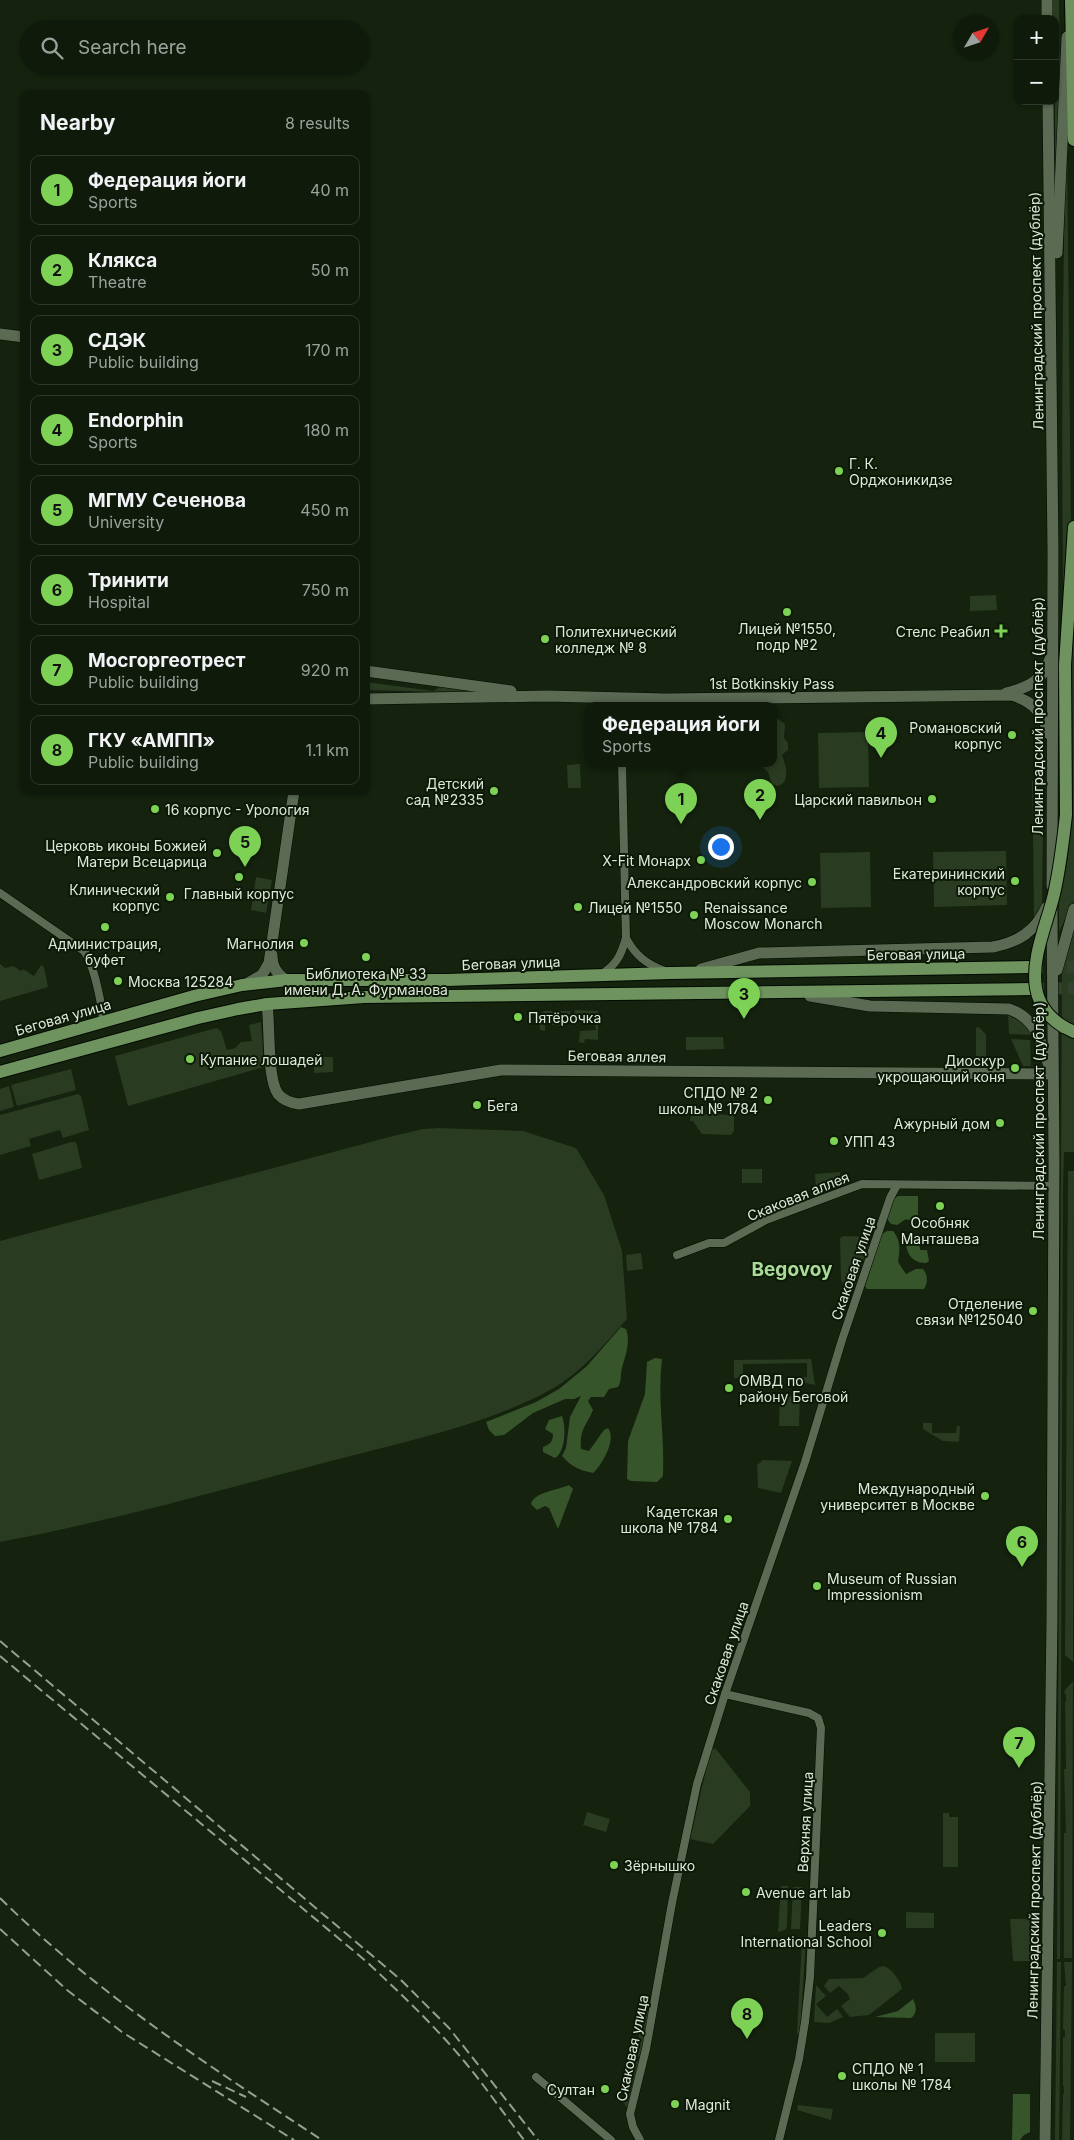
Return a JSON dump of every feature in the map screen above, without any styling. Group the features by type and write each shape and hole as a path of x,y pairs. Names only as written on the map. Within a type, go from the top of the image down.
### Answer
{"main road":[{"path":"1047,0 1047,15"},
{"path":"1071,0 1074,140"},
{"path":"1051,303 1060,228 1066,54 1071,0"},
{"name":"Ленинградский проспект (дублёр)","path":"1045,2140 1052,1650 1054,1186 1052,1016 1053,552 1048,105"},
{"path":"0,334 20,336"},
{"path":"1071,1029 1048,1015 1040,1003 1036,990 1035,975 1058,874 1066,815 1066,664 1074,527"},
{"path":"1053,552 1066,664"},
{"name":"1st Botkinskiy Pass","path":"996,695 1023,688 1041,677 1049,662 1053,643"},
{"name":"1st Botkinskiy Pass","path":"370,672 547,696 620,701 996,695 1021,698 1032,704 1046,722 1052,746"},
{"name":"1st Botkinskiy Pass","path":"370,699 547,696"},
{"path":"242,985 252,982 262,975 272,953 293,795"},
{"path":"687,973 759,953 943,949 993,947 1008,944 1025,935 1041,919 1048,901 1052,882"},
{"path":"1052,1016 1059,959 1074,909"},
{"path":"272,953 274,966 282,977 287,980"},
{"name":"Беговая улица","path":"0,1051 103,1021 242,985 287,980 364,978 446,980 670,973 1031,967"},
{"path":"0,1072 198,1018 267,1004 364,997 1032,989"},
{"path":"750,991 813,996 860,1006 1009,1010 1022,1014 1034,1027 1053,1074"},
{"name":"Беговая аллея","path":"267,1004 272,1076 278,1094 288,1102 299,1104 501,1070 1053,1074"}],"street":[{"path":"600,975 610,969 620,958 626,938 622,767"},
{"path":"0,892 84,951 90,962 102,1007 103,1021"},
{"path":"626,938 642,960 650,966 670,973"},
{"name":"Скаковая аллея","path":"678,1255 709,1243 724,1243 766,1220 858,1185 1054,1186"},
{"name":"Скаковая улица","path":"640,2140 632,2127 630,2114 646,2049 672,1902 693,1803 725,1694 805,1462 842,1340 890,1198 897,1185"},
{"name":"Верхняя улица","path":"725,1694 809,1713 818,1718 821,1728 810,1978 799,2058 779,2140"},
{"path":"536,2077 611,2140"}],"green space":[{"path":"1053,0 1059,0 1060,86 1055,215 1055,105 1059,105 1059,15 1053,15"},
{"path":"1066,145 1071,533 1064,645 1062,395"},
{"path":"1074,562 1074,900 1059,932 1059,901 1066,869 1073,815 1072,648"},
{"path":"996,595 997,610 970,611 970,596"},
{"path":"370,683 433,691 440,687 489,693 370,690"},
{"path":"777,719 785,724 784,738 788,743 788,750 782,755 786,769 786,778 777,786 772,784 768,772 762,767 777,767"},
{"path":"868,732 869,787 819,788 818,733"},
{"path":"580,764 581,788 568,788 567,765"},
{"path":"1032,781 1036,781 1036,786 1039,786 1042,821 1033,821"},
{"path":"1033,831 1043,831 1042,905 1034,920"},
{"path":"1006,851 1007,905 934,907 933,852"},
{"path":"870,852 871,907 821,908 820,853"},
{"path":"256,877 272,880 266,913 251,910"},
{"path":"1074,923 1074,1152 1064,1152 1063,1189 1060,1959 1057,1959 1062,971"},
{"path":"0,964 5,968 13,966 21,971 23,969 34,976 41,965 44,967 48,987 0,1001"},
{"path":"575,1010 598,1011 598,1040 585,1039 584,1043 579,1042 580,1031 596,1030 594,1019 590,1015 579,1014 579,1021 573,1018"},
{"path":"544,1011 570,1011 571,1017 559,1018 561,1026 545,1024 545,1031 540,1030 539,1015"},
{"path":"1008,1015 1023,1023 1032,1035 1009,1034"},
{"path":"261,1022 264,1067 128,1106 115,1056 216,1028 221,1031 227,1050 235,1048 241,1042 252,1041 249,1025"},
{"path":"976,1027 980,1028 986,1035 986,1060 983,1068 947,1069 947,1059 976,1059"},
{"path":"686,1037 723,1037 724,1049 686,1050"},
{"path":"1011,1039 1030,1040 1031,1066 1023,1066"},
{"path":"314,1057 333,1057 333,1072 314,1073"},
{"path":"71,1069 76,1090 17,1106 11,1085"},
{"path":"9,1086 14,1107 0,1111 0,1089"},
{"path":"78,1094 81,1096 89,1130 63,1138 60,1130 29,1139 31,1146 0,1155 0,1115"},
{"path":"691,1114 734,1115 734,1131 731,1135 702,1134 693,1121 690,1121"},
{"path":"423,1129 523,1131 576,1148 604,1195 622,1251 627,1319 582,1367 550,1390 524,1403 498,1414 443,1432 125,1515 0,1542 0,1241 393,1136"},
{"path":"75,1142 77,1145 82,1168 39,1180 32,1154"},
{"path":"742,1169 762,1169 762,1183 742,1183"},
{"path":"1068,1171 1074,1171 1073,1662 1065,1655"},
{"path":"840,1172 841,1181 816,1190 815,1174"},
{"path":"898,1196 918,1196 918,1216 914,1222 906,1219 897,1225 891,1224 887,1219 893,1199"},
{"path":"887,1231 893,1231 899,1242 898,1262 906,1274 916,1269 923,1269 925,1271 927,1279 924,1289 867,1289 865,1286 882,1234"},
{"path":"913,1233 918,1236 920,1250 927,1250 929,1261 926,1263 916,1261 908,1252 906,1237"},
{"path":"843,1236 871,1237 854,1288 843,1284 841,1280 840,1238"},
{"path":"641,1253 643,1269 627,1271 626,1255"},
{"path":"621,1327 626,1329 628,1339 619,1385 609,1389 604,1397 591,1397 588,1401 593,1410 581,1437 581,1449 589,1451 604,1430 608,1428 610,1433 610,1445 604,1458 593,1473 576,1467 562,1456 566,1448 570,1417 581,1396 574,1399 565,1399 533,1413 504,1435 495,1436 489,1430 486,1422 536,1402 559,1389 587,1366"},
{"path":"655,1358 662,1359 660,1388 663,1476 657,1482 631,1481 627,1479 628,1441 645,1394 647,1362"},
{"path":"811,1359 815,1385 797,1381 797,1377 807,1377 807,1363 743,1364 743,1378 734,1378 734,1360"},
{"path":"780,1396 800,1397 799,1426 779,1426"},
{"path":"562,1416 564,1426 563,1445 559,1455 555,1458 543,1452 543,1447 551,1442 553,1437 553,1434 545,1429 549,1420"},
{"path":"923,1423 932,1423 932,1433 956,1433 957,1426 960,1426 959,1442 943,1441 923,1429"},
{"path":"763,1460 792,1461 781,1493 758,1488 757,1465"},
{"path":"569,1485 573,1489 558,1529 549,1508 545,1506 537,1510 531,1504 541,1494"},
{"path":"1073,1681 1072,1958 1064,1958 1066,1694 1064,1694"},
{"path":"711,1748 716,1749 750,1792 750,1806 713,1844 690,1839"},
{"path":"587,1812 610,1819 606,1832 583,1825"},
{"path":"943,1813 949,1813 949,1817 958,1817 958,1867 943,1867"},
{"path":"781,1886 788,1886 787,1926 785,1930 778,1932"},
{"path":"793,1887 802,1887 800,1929 791,1929"},
{"path":"906,1912 934,1913 934,1928 906,1928"},
{"path":"1010,1919 1032,1919 1033,1961 1013,1961"},
{"path":"802,1940 806,1940 799,2035 797,2033"},
{"path":"1057,1962 1061,1962 1059,2140 1055,2140"},
{"path":"1064,1962 1072,1962 1070,2140 1062,2140 1064,2094 1063,2037 1065,2037 1065,2030 1063,2029 1064,1986 1066,1986"},
{"path":"884,1966 896,1976 902,1989 869,2015 850,2017 841,2006 850,1999 847,1993 839,1986 830,1993 824,1986 829,1979 863,1978 879,1967"},
{"path":"816,1985 826,1996 816,2004 827,2017 837,2009 843,2017 829,2023 814,2022"},
{"path":"913,1999 916,2011 911,2018 875,2017 898,2011"},
{"path":"646,2009 649,2011 641,2056 639,2057 635,2055"},
{"path":"935,2033 975,2033 975,2062 935,2062"},
{"path":"634,2061 638,2061 639,2064 628,2106 626,2107 623,2101"},
{"path":"1013,2094 1030,2094 1030,2132 1020,2140 1012,2140"},
{"path":"798,2105 833,2109 831,2120 797,2110"}],"tunnel":[{"path":"1031,967 1074,967"},
{"path":"1032,989 1074,988"}],"railway":[{"path":"0,1641 401,1980 449,2028 538,2140"},
{"path":"0,1656 367,1962 453,2048 524,2140"},
{"path":"0,1898 37,1933 114,1997 196,2056 322,2140"},
{"path":"0,1929 67,1990 122,2032 294,2140"},
{"path":"212,2081 246,2097"}],"place":[{"name":"Г. К. Орджоникидзе","path":"839,471"},
{"name":"Лицей №1550, подр №2","path":"787,612"},
{"name":"Стелс Реабил","path":"1001,631"},
{"name":"Политехнический колледж № 8","path":"545,639"},
{"name":"Романовский корпус","path":"1012,735"},
{"name":"Endorphin","path":"881,758"},
{"name":"Детский сад №2335","path":"494,791"},
{"name":"Царский павильон","path":"932,799"},
{"name":"16 корпус - Урология","path":"155,809"},
{"name":"Клякса","path":"760,820"},
{"name":"Федерация йоги","path":"681,824"},
{"name":"Церковь иконы Божией Матери Всецарица","path":"217,853"},
{"name":"X-Fit Монарх","path":"701,860"},
{"name":"МГМУ Сеченова","path":"245,867"},
{"name":"Главный корпус","path":"239,877"},
{"name":"Екатерининский корпус","path":"1015,881"},
{"name":"Александровский корпус","path":"812,882"},
{"name":"Клинический корпус","path":"170,897"},
{"name":"Лицей №1550","path":"578,907"},
{"name":"Renaissance Moscow Monarch","path":"694,915"},
{"name":"Администрация, буфет","path":"105,927"},
{"name":"Магнолия","path":"304,943"},
{"name":"Библиотека № 33 имени Д. А. Фурманова","path":"366,957"},
{"name":"Москва 125284","path":"118,981"},
{"name":"Пятёрочка","path":"518,1017"},
{"name":"СДЭК","path":"744,1019"},
{"name":"Купание лошадей","path":"190,1059"},
{"name":"Диоскур укрощающий коня","path":"1015,1068"},
{"name":"СПДО № 2 школы № 1784","path":"768,1100"},
{"name":"Бега","path":"477,1105"},
{"name":"Ажурный дом","path":"1000,1123"},
{"name":"УПП 43","path":"834,1141"},
{"name":"Особняк Манташева","path":"940,1206"},
{"name":"Отделение связи №125040","path":"1033,1311"},
{"name":"ОМВД по району Беговой","path":"729,1388"},
{"name":"Международный университет в Москве","path":"985,1496"},
{"name":"Кадетская школа № 1784","path":"728,1519"},
{"name":"Тринити","path":"1022,1567"},
{"name":"Museum of Russian Impressionism","path":"817,1586"},
{"name":"Мосгоргеотрест","path":"1019,1768"},
{"name":"Зёрнышко","path":"614,1865"},
{"name":"Avenue art lab","path":"746,1892"},
{"name":"Leaders International School","path":"882,1933"},
{"name":"ГКУ «АМПП»","path":"747,2039"},
{"name":"СПДО № 1 школы № 1784","path":"842,2076"},
{"name":"Султан","path":"605,2089"},
{"name":"Magnit","path":"675,2104"}],"district":[{"name":"Begovoy","path":"792,1269"}]}
